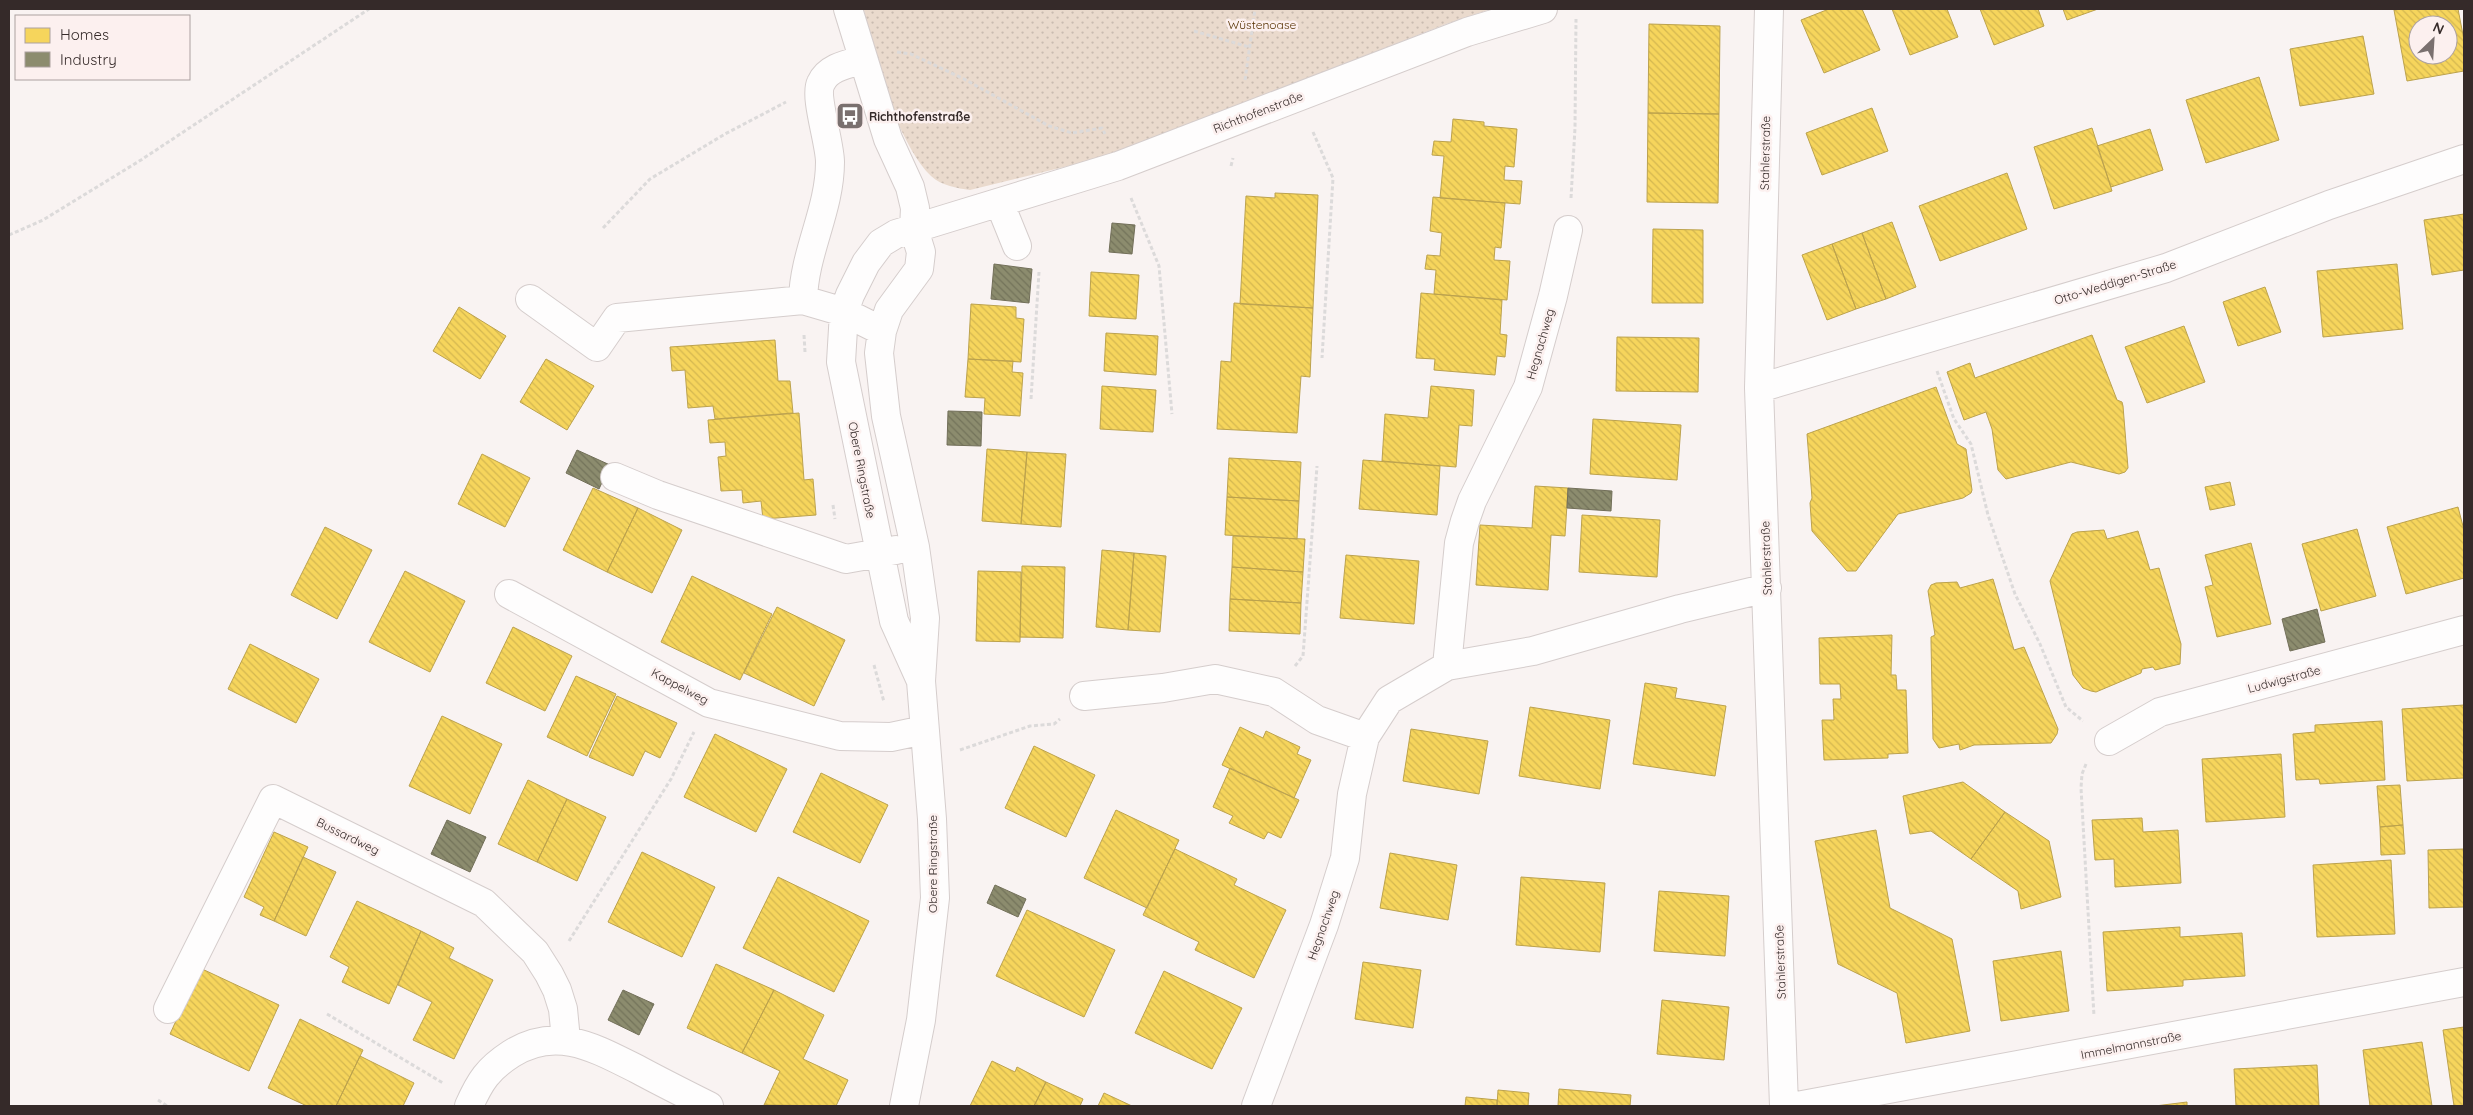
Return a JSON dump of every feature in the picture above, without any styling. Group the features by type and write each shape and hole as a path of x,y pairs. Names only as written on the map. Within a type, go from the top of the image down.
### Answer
{"street":[{"path":"848,9 888,139 910,187 915,208 914,229"},
{"name":"Richthofenstraße","path":"914,229 1118,166 1466,32 1542,9"},
{"name":"Stahlerstraße","path":"1769,9 1759,388 1784,1106"},
{"path":"803,300 806,265 824,208 830,164 830,145 819,96 820,84 836,68 863,60"},
{"name":"Otto-Weddigen-Straße","path":"1759,388 2166,268 2329,204 2464,158"},
{"path":"1000,204 1017,246"},
{"name":"Obere Ringstraße","path":"904,1106 921,1020 934,898 928,757 924,730 921,681 925,618 915,547 882,395 879,353 882,331 889,310 919,269 921,252 914,229 896,234 881,243 866,263 844,312 841,362 894,622 921,681"},
{"name":"Hegnachweg","path":"1447,666 1459,544 1465,521 1472,501 1528,387 1554,296 1568,230"},
{"path":"530,299 597,347 617,318 803,300 844,312 882,331"},
{"path":"615,477 658,495 846,559 915,547"},
{"name":"Hegnachweg","path":"1256,1106 1324,925 1345,858 1352,794 1365,737 1389,700 1447,666 1533,651 1680,609 1767,588"},
{"name":"Kappelweg","path":"509,594 709,703 840,736 891,737 924,730"},
{"name":"Ludwigstraße","path":"2109,741 2160,712 2464,630"},
{"path":"1084,696 1163,688 1215,679 1274,692 1317,720 1365,737"},
{"name":"Bussardweg","path":"168,1009 273,799 484,903 535,952 549,974 563,1009 566,1040"},
{"name":"Immelmannstraße","path":"1797,1106 2096,1052 2464,982"},
{"path":"470,1103 481,1080 491,1069 521,1048 538,1041 566,1040 602,1052 709,1106"}],"path":[{"path":"9,235 43,220 141,160 369,9"},
{"path":"1568,230 1575,128 1576,17"},
{"path":"1194,31 1249,47"},
{"path":"863,60 902,52 964,79 1049,126 1072,133 1102,128 1159,266 1172,414"},
{"path":"603,228 650,179 726,134 820,84"},
{"path":"1313,132 1333,178 1322,358"},
{"path":"1017,246 1039,268 1031,399"},
{"path":"1926,338 1954,419 1971,444 1988,515 2015,594 2040,644 2066,707 2109,741 2088,760 2081,781 2096,1052"},
{"path":"1274,692 1303,656 1317,466"},
{"path":"928,757 967,748 1030,726 1054,724 1084,696"},
{"path":"549,974 670,779 709,703"},
{"path":"327,1014 470,1103"},
{"path":"158,1100 168,1106"}],"green space":[{"name":"Wüstenoase","path":"864,9 1491,9 1446,24 1117,154 970,190 950,186 935,179 921,165 911,150 894,114 868,39"}],"building: Homes":[{"path":"1829,9 1862,9 1880,50 1824,73 1801,20"},
{"path":"1892,9 1947,9 1958,37 1910,55"},
{"path":"1980,9 2038,9 2044,26 1994,45"},
{"path":"2063,9 2098,9 2067,20"},
{"path":"2458,9 2464,40 2464,71 2407,81 2394,10"},
{"path":"1649,24 1720,26 1719,114 1648,113"},
{"path":"2363,36 2374,94 2300,106 2290,49"},
{"path":"2259,77 2279,140 2206,163 2186,100"},
{"path":"1872,108 1888,151 1822,175 1806,133"},
{"path":"1648,113 1719,114 1718,203 1647,202"},
{"path":"1453,119 1484,122 1484,126 1517,129 1514,167 1505,166 1504,180 1522,181 1520,204 1440,198 1444,156 1432,155 1434,141 1451,142"},
{"path":"2092,128 2112,191 2054,209 2034,147"},
{"path":"2150,129 2163,170 2111,187 2097,146"},
{"path":"2007,173 2027,229 1940,261 1919,206"},
{"path":"1275,193 1318,195 1313,308 1240,304 1246,196 1275,198"},
{"path":"1433,197 1505,203 1501,248 1495,247 1494,260 1510,261 1507,300 1434,294 1436,270 1425,269 1427,255 1440,256 1442,233 1430,231"},
{"path":"2464,214 2464,270 2432,275 2424,220"},
{"path":"1892,222 1916,287 1886,299 1862,233"},
{"path":"1653,229 1703,230 1703,303 1652,303"},
{"path":"1862,233 1886,299 1856,309 1832,244"},
{"path":"1832,244 1856,309 1827,320 1802,255"},
{"path":"2397,264 2403,329 2323,337 2317,271"},
{"path":"1091,272 1139,275 1136,319 1089,316"},
{"path":"2265,287 2281,332 2238,346 2223,302"},
{"path":"1421,293 1502,300 1500,334 1507,335 1505,357 1497,356 1495,375 1434,370 1435,359 1416,358"},
{"path":"1234,303 1313,308 1310,377 1301,376 1297,433 1217,429 1221,361 1231,362"},
{"path":"971,304 1016,307 1016,318 1024,319 1021,362 968,359"},
{"path":"459,307 506,336 480,379 433,351"},
{"path":"2184,326 2205,382 2147,403 2125,347"},
{"path":"1106,333 1158,336 1156,375 1104,371"},
{"path":"2092,335 2117,400 2122,402 2128,468 2125,472 2119,474 2071,462 2006,479 1998,470 1992,429 1986,412 1964,420 1947,372 1970,363 1975,378"},
{"path":"1617,337 1699,338 1698,392 1616,391"},
{"path":"775,340 778,381 790,381 793,413 715,419 713,406 688,408 685,370 672,371 670,347"},
{"path":"546,359 594,386 567,430 520,402"},
{"path":"968,359 1013,361 1012,372 1023,373 1020,416 984,414 985,398 965,397"},
{"path":"1102,386 1156,390 1153,432 1100,429"},
{"path":"1431,386 1474,390 1472,426 1459,425 1456,467 1382,461 1385,414 1428,418"},
{"path":"1936,387 1957,444 1966,449 1971,493 1963,498 1898,514 1856,571 1847,571 1812,531 1810,503 1812,498 1807,434"},
{"path":"799,413 804,480 813,479 816,515 763,519 761,501 743,503 742,490 721,491 718,457 726,456 725,442 710,443 708,420"},
{"path":"1593,419 1681,425 1677,480 1590,474"},
{"path":"987,449 1027,452 1021,524 982,521"},
{"path":"1027,452 1066,454 1061,527 1021,524"},
{"path":"482,454 530,478 505,527 458,504"},
{"path":"1229,458 1301,462 1299,501 1227,497"},
{"path":"1363,460 1440,466 1437,515 1359,509"},
{"path":"2230,482 2235,505 2210,510 2205,487"},
{"path":"1535,486 1568,488 1565,536 1551,535 1548,590 1476,585 1480,525 1532,528"},
{"path":"593,488 638,508 607,572 563,550"},
{"path":"1227,497 1299,501 1297,539 1225,535"},
{"path":"2458,507 2464,530 2464,578 2406,594 2387,527"},
{"path":"638,508 682,530 652,593 607,572"},
{"path":"1582,515 1660,520 1657,577 1579,572"},
{"path":"325,527 372,550 337,619 291,595"},
{"path":"2357,529 2376,596 2321,611 2302,544"},
{"path":"2104,530 2107,539 2138,531 2150,570 2159,568 2181,644 2180,664 2155,670 2153,667 2142,669 2141,673 2096,692 2083,688 2073,675 2050,581 2072,534"},
{"path":"1233,536 1305,539 1303,572 1232,567"},
{"path":"2251,543 2271,624 2217,637 2205,587 2213,585 2205,555"},
{"path":"1102,550 1134,553 1128,630 1096,627"},
{"path":"1134,553 1166,556 1160,632 1128,630"},
{"path":"1346,555 1419,561 1414,624 1340,618"},
{"path":"1022,566 1065,567 1063,638 1020,637"},
{"path":"1232,567 1303,572 1301,603 1230,599"},
{"path":"405,571 465,601 430,672 369,642"},
{"path":"978,571 1021,572 1020,642 976,641"},
{"path":"692,576 772,614 740,680 661,642"},
{"path":"1993,579 2014,650 2024,647 2058,729 2057,734 2051,743 1974,745 1960,750 1959,744 1939,748 1933,739 1931,637 1935,635 1928,591 1931,585 1936,583 1957,582 1960,588"},
{"path":"1230,599 1301,603 1300,634 1229,631"},
{"path":"777,607 845,640 814,706 744,673"},
{"path":"513,627 572,656 545,711 486,683"},
{"path":"1892,635 1891,675 1896,675 1897,690 1906,690 1908,753 1888,754 1888,758 1824,760 1822,720 1834,720 1833,699 1841,699 1840,684 1820,684 1819,638"},
{"path":"250,644 319,679 296,723 228,689"},
{"path":"576,676 616,694 587,756 547,737"},
{"path":"1645,683 1677,688 1675,698 1726,706 1715,776 1633,764"},
{"path":"617,696 677,723 660,758 645,751 633,776 589,757"},
{"path":"2464,705 2464,778 2407,781 2402,709"},
{"path":"1530,707 1610,720 1600,789 1519,776"},
{"path":"442,716 502,744 470,814 409,786"},
{"path":"2382,721 2385,780 2320,784 2319,779 2296,780 2293,734 2315,732 2315,725"},
{"path":"1240,727 1263,738 1266,731 1300,747 1297,754 1311,760 1294,798 1222,765"},
{"path":"1411,729 1488,741 1479,794 1403,781"},
{"path":"715,734 787,769 756,832 684,797"},
{"path":"1034,746 1095,775 1066,837 1005,808"},
{"path":"2281,754 2285,817 2206,822 2202,759"},
{"path":"1230,768 1299,800 1281,838 1268,832 1264,839 1229,823 1233,816 1213,807"},
{"path":"821,773 888,805 860,863 793,832"},
{"path":"528,780 567,799 537,862 498,844"},
{"path":"1963,782 2005,812 1971,859 1931,831 1910,834 1903,796"},
{"path":"2400,785 2403,825 2380,827 2377,786"},
{"path":"567,799 606,817 577,881 537,862"},
{"path":"1116,810 1179,840 1147,908 1084,878"},
{"path":"2005,812 2049,841 2061,897 2021,909 2018,891 1971,859"},
{"path":"2142,818 2143,832 2178,830 2181,883 2115,887 2114,859 2095,860 2092,820"},
{"path":"2403,825 2405,854 2381,855 2380,827"},
{"path":"1876,830 1890,908 1952,939 1970,1031 1906,1043 1897,993 1838,964 1815,841"},
{"path":"274,832 308,847 274,921 260,915 264,907 244,897"},
{"path":"1175,849 1237,879 1234,885 1286,910 1254,978 1195,950 1199,942 1143,915"},
{"path":"2464,849 2464,907 2429,908 2428,850"},
{"path":"642,852 715,887 682,957 608,922"},
{"path":"1390,853 1457,865 1448,920 1380,908"},
{"path":"303,857 336,872 306,936 274,921"},
{"path":"2391,860 2395,934 2317,937 2313,865"},
{"path":"778,877 869,921 834,992 743,948"},
{"path":"1521,877 1605,883 1600,952 1516,945"},
{"path":"1659,891 1729,896 1725,956 1654,951"},
{"path":"357,901 421,931 389,1004 342,982 349,967 330,957"},
{"path":"1027,910 1115,950 1084,1017 996,976"},
{"path":"2180,927 2180,937 2242,933 2245,976 2183,980 2183,986 2107,991 2103,932"},
{"path":"421,931 454,948 449,958 493,980 454,1059 413,1040 432,1002 398,985"},
{"path":"2061,951 2069,1011 2001,1021 1993,961"},
{"path":"1363,962 1421,970 1413,1028 1355,1019"},
{"path":"716,964 774,990 742,1053 687,1028"},
{"path":"200,968 279,1005 249,1071 170,1034"},
{"path":"1164,971 1242,1008 1212,1069 1135,1033"},
{"path":"774,990 824,1015 803,1059 848,1080 836,1106 764,1105 780,1071 742,1053"},
{"path":"1662,1000 1729,1007 1724,1060 1657,1054"},
{"path":"300,1019 363,1050 336,1106 307,1106 268,1088"},
{"path":"2464,1027 2464,1106 2454,1106 2443,1030"},
{"path":"2422,1042 2432,1106 2370,1106 2363,1050"},
{"path":"360,1056 414,1083 403,1106 336,1106"},
{"path":"992,1061 1015,1072 1017,1067 1046,1082 1034,1106 970,1106"},
{"path":"2317,1065 2319,1106 2236,1106 2234,1069"},
{"path":"1046,1082 1083,1099 1080,1106 1034,1106"},
{"path":"1559,1089 1631,1095 1630,1106 1558,1106"},
{"path":"1498,1090 1529,1093 1528,1106 1497,1106"},
{"path":"1104,1093 1132,1106 1098,1106"},
{"path":"1466,1097 1497,1100 1497,1106 1465,1106"},
{"path":"2187,1102 2187,1106 2155,1106"}],"building: Industry":[{"path":"1112,223 1135,225 1132,254 1109,252"},
{"path":"994,264 1032,269 1029,303 991,299"},
{"path":"948,411 982,412 981,446 947,445"},
{"path":"577,450 610,465 599,489 566,473"},
{"path":"1568,488 1612,491 1611,511 1567,508"},
{"path":"2317,609 2325,642 2290,651 2282,619"},
{"path":"447,820 486,837 470,872 431,854"},
{"path":"995,885 1026,899 1018,917 987,903"},
{"path":"623,990 654,1004 639,1035 608,1020"}],"place":[{"name":"Richthofenstraße","path":"850,116"}]}
